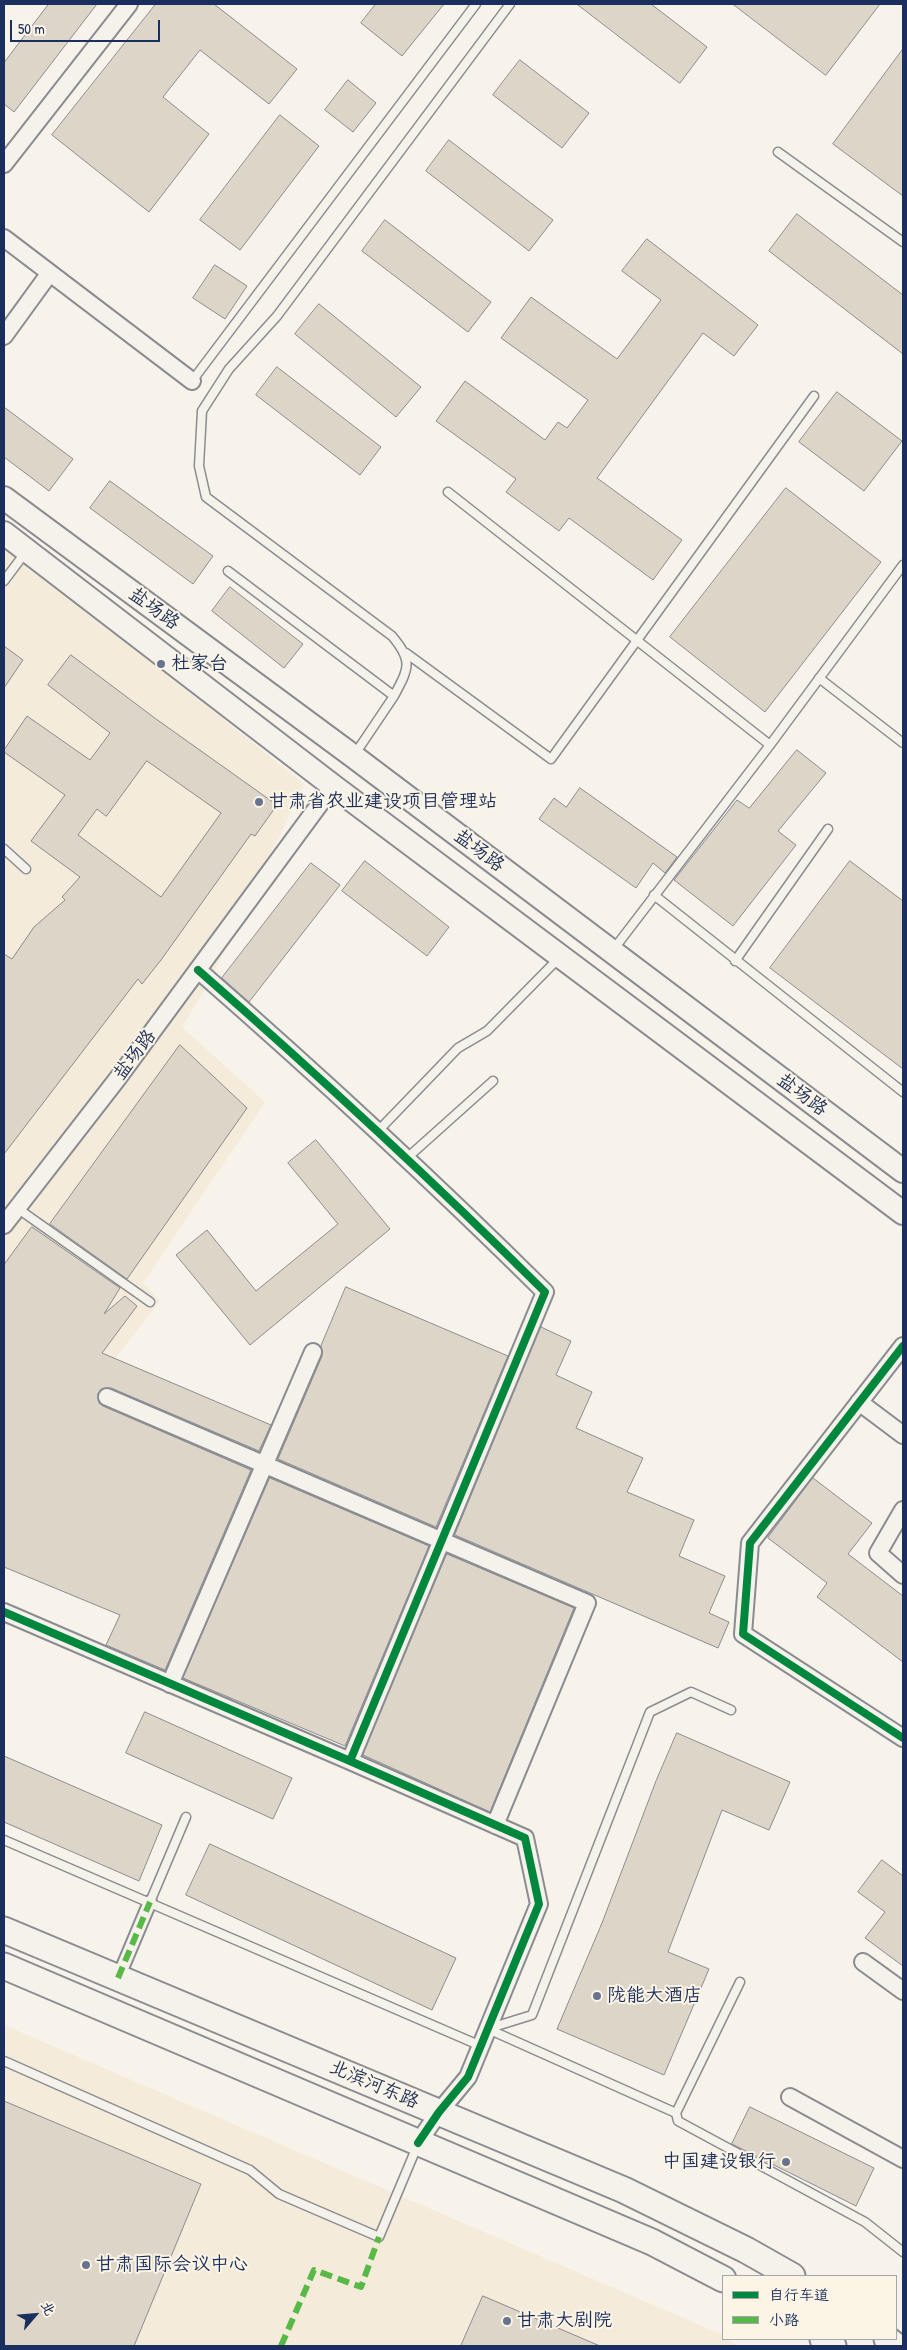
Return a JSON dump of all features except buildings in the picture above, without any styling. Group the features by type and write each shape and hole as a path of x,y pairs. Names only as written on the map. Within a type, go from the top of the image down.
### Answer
{"main road":[{"name":"盐场路","path":"4,498 353,756 903,1171"},
{"name":"盐场路","path":"4,533 333,786 903,1213"},
{"name":"北滨河东路","path":"4,1930 624,2190 746,2250 790,2275"},
{"name":"北滨河东路","path":"4,1966 652,2242 722,2279"}],"street":[{"path":"4,164 129,4"},
{"path":"4,238 192,381"},
{"path":"4,336 49,274"},
{"name":"盐场路","path":"4,1225 118,1078 333,786"},
{"path":"198,970 307,1065 407,1158 545,1292 350,1762"},
{"path":"903,1346 750,1543 743,1634 903,1738"},
{"path":"170,1684 313,1352"},
{"path":"107,1397 587,1603 495,1825"},
{"path":"860,1402 903,1435"},
{"path":"903,1510 878,1553 903,1574"},
{"path":"4,1612 525,1838 539,1904 468,2077 439,2112 418,2143"},
{"path":"118,1978 150,1902"},
{"path":"863,1962 903,1991"},
{"path":"790,2097 903,2159"}],"lane":[{"path":"192,381 476,4"},
{"path":"510,4 277,316 229,370 202,410 199,466 206,497 392,636 406,653 551,759 636,639 814,396"},
{"path":"778,152 903,242"},
{"path":"448,492 770,744"},
{"path":"4,581 27,551"},
{"path":"612,951 903,566"},
{"path":"228,571 394,696"},
{"path":"353,756 394,696 406,674 406,653"},
{"path":"818,678 903,743"},
{"path":"736,961 828,829"},
{"path":"4,850 26,869"},
{"path":"654,895 903,1092"},
{"path":"378,1131 458,1048 487,1031 560,957"},
{"path":"407,1158 493,1081"},
{"path":"17,1208 150,1302"},
{"path":"488,2029 532,2015 650,1712 692,1692 730,1710"},
{"path":"150,1902 186,1817"},
{"path":"4,1840 481,2046"},
{"path":"740,1982 676,2113 678,2120 865,2222 903,2252"},
{"path":"488,2029 676,2113"},
{"path":"4,2061 250,2170 279,2194 379,2237 418,2143"}],"shaded area":[{"path":"4,544 304,784 210,981 182,1027 265,1102 143,1283 160,1301 95,1384 4,1523"},
{"path":"4,2025 722,2335 722,2340 729,2340 738,2346 4,2346"}],"marked path":[{"path":"118,1978 150,1902"},
{"path":"281,2346 314,2270 361,2287 379,2237"}],"cycle path":[{"path":"4,1612 350,1761 545,1292 374,1128 198,970"},
{"path":"903,1346 750,1543 743,1634 903,1738"},
{"path":"350,1761 525,1838 539,1904 468,2077 439,2112 418,2143"}],"place":[{"name":"杜家台","path":"161,664"},
{"name":"甘肃省农业建设项目管理站","path":"259,802"},
{"name":"陇能大酒店","path":"597,1996"},
{"name":"中国建设银行","path":"786,2162"},
{"name":"甘肃国际会议中心","path":"86,2265"},
{"name":"甘肃大剧院","path":"507,2321"}]}
